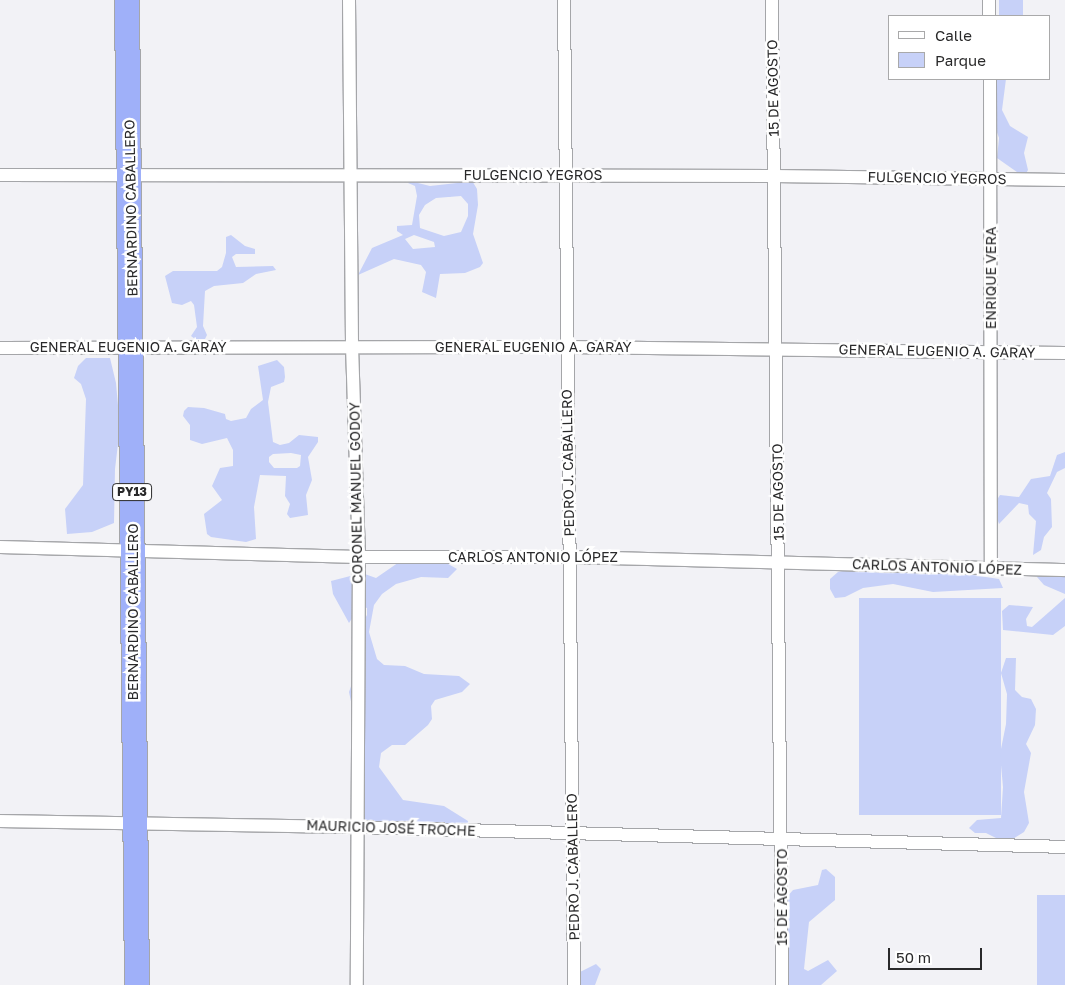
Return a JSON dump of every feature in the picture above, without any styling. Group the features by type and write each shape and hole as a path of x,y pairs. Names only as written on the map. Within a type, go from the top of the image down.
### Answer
{"highway":[{"name":"BERNARDINO CABALLERO","path":"127,0 131,175 137,985"}],"street":[{"name":"CORONEL MANUEL GODOY","path":"349,0 352,346 359,557 355,827 357,985"},
{"name":"PEDRO J. CABALLERO","path":"564,0 574,985"},
{"name":"15 DE AGOSTO","path":"772,0 782,985"},
{"path":"989,0 989,15"},
{"name":"ENRIQUE VERA","path":"990,80 991,568"},
{"name":"FULGENCIO YEGROS","path":"0,175 565,175 1065,180"},
{"name":"GENERAL EUGENIO A. GARAY","path":"0,348 567,347 776,348 1065,353"},
{"name":"CARLOS ANTONIO LÓPEZ","path":"0,547 359,557 569,557 1065,570"},
{"name":"MAURICIO JOSÉ TROCHE","path":"0,821 355,827 1065,847"}],"green space":[{"path":"999,0 1023,0 1023,15 999,15"},
{"path":"993,80 1006,80 1002,110 1010,126 1028,137 1024,153 1028,170 1024,177 997,158 999,138 992,117"},
{"path":"471,179 477,189 478,205 473,234 483,263 480,267 465,273 440,274 436,298 422,292 426,272 421,265 394,259 358,275 372,248 403,235 397,231 397,226 412,225 417,196 415,186 408,183 410,181 430,186 457,183","holes":["461,196 468,204 468,216 461,232 444,236 420,228 419,215 425,205 436,198","414,235 434,242 435,247 413,249 405,239"]},
{"path":"231,235 245,246 255,249 255,254 236,254 232,257 236,267 273,266 276,270 256,274 243,283 214,286 205,291 203,326 207,335 205,339 195,339 191,336 197,327 194,305 191,301 182,305 172,303 165,276 173,271 217,271 222,267 226,253 226,237"},
{"path":"86,358 110,358 116,383 120,427 115,469 114,523 92,532 67,534 65,509 83,485 86,399 81,384 74,378 78,366"},
{"path":"277,360 284,367 284,382 271,387 268,402 273,442 280,445 289,443 299,435 318,437 318,442 308,457 312,480 306,495 308,515 290,518 287,514 290,504 285,496 286,476 260,475 254,507 256,539 246,542 211,537 207,534 204,514 222,500 212,486 220,468 233,466 233,450 227,438 202,444 190,440 190,425 183,416 184,411 188,407 204,408 225,414 226,419 231,421 246,418 251,409 263,400 258,366","holes":["291,453 301,455 300,466 297,468 274,468 269,462 269,457 273,454"]},
{"path":"1065,452 1065,468 1057,472 1047,493 1051,499 1052,527 1044,537 1041,550 1033,555 1036,521 1029,514 1028,505 1019,503 999,524 993,506 1000,495 1019,497 1031,479 1050,476 1057,455"},
{"path":"434,556 457,569 448,578 421,577 396,584 382,594 374,605 369,632 377,659 384,665 405,666 424,674 459,676 470,684 462,692 435,700 431,706 432,719 428,725 405,745 392,745 381,753 379,767 403,800 444,806 468,821 467,827 402,833 355,819 351,813 356,725 349,692 356,672 353,639 367,615 367,608 360,606 349,623 333,594 331,581 362,573 376,578 405,558"},
{"path":"861,567 946,571 999,579 1003,588 933,592 893,584 863,588 845,597 835,598 830,589 830,579 838,572"},
{"path":"1040,573 1065,575 1065,594 1044,585 1037,577"},
{"path":"859,598 1001,598 1001,815 859,815"},
{"path":"1065,598 1065,626 1053,635 1003,630 1002,611 1009,605 1033,607 1026,619 1027,626 1032,627"},
{"path":"1006,658 1016,658 1015,690 1022,697 1031,699 1036,709 1035,725 1026,744 1031,753 1024,792 1029,823 1024,832 1006,843 986,833 975,833 969,828 977,820 1001,818 1003,787 1000,754 1006,724 1007,694 1001,673"},
{"path":"826,869 835,877 835,900 809,922 804,969 808,971 828,960 837,971 821,985 787,985 786,898 793,890 818,885 822,870"},
{"path":"1037,895 1065,895 1065,985 1037,985"},
{"path":"596,964 601,969 595,985 579,985 578,973"}]}
